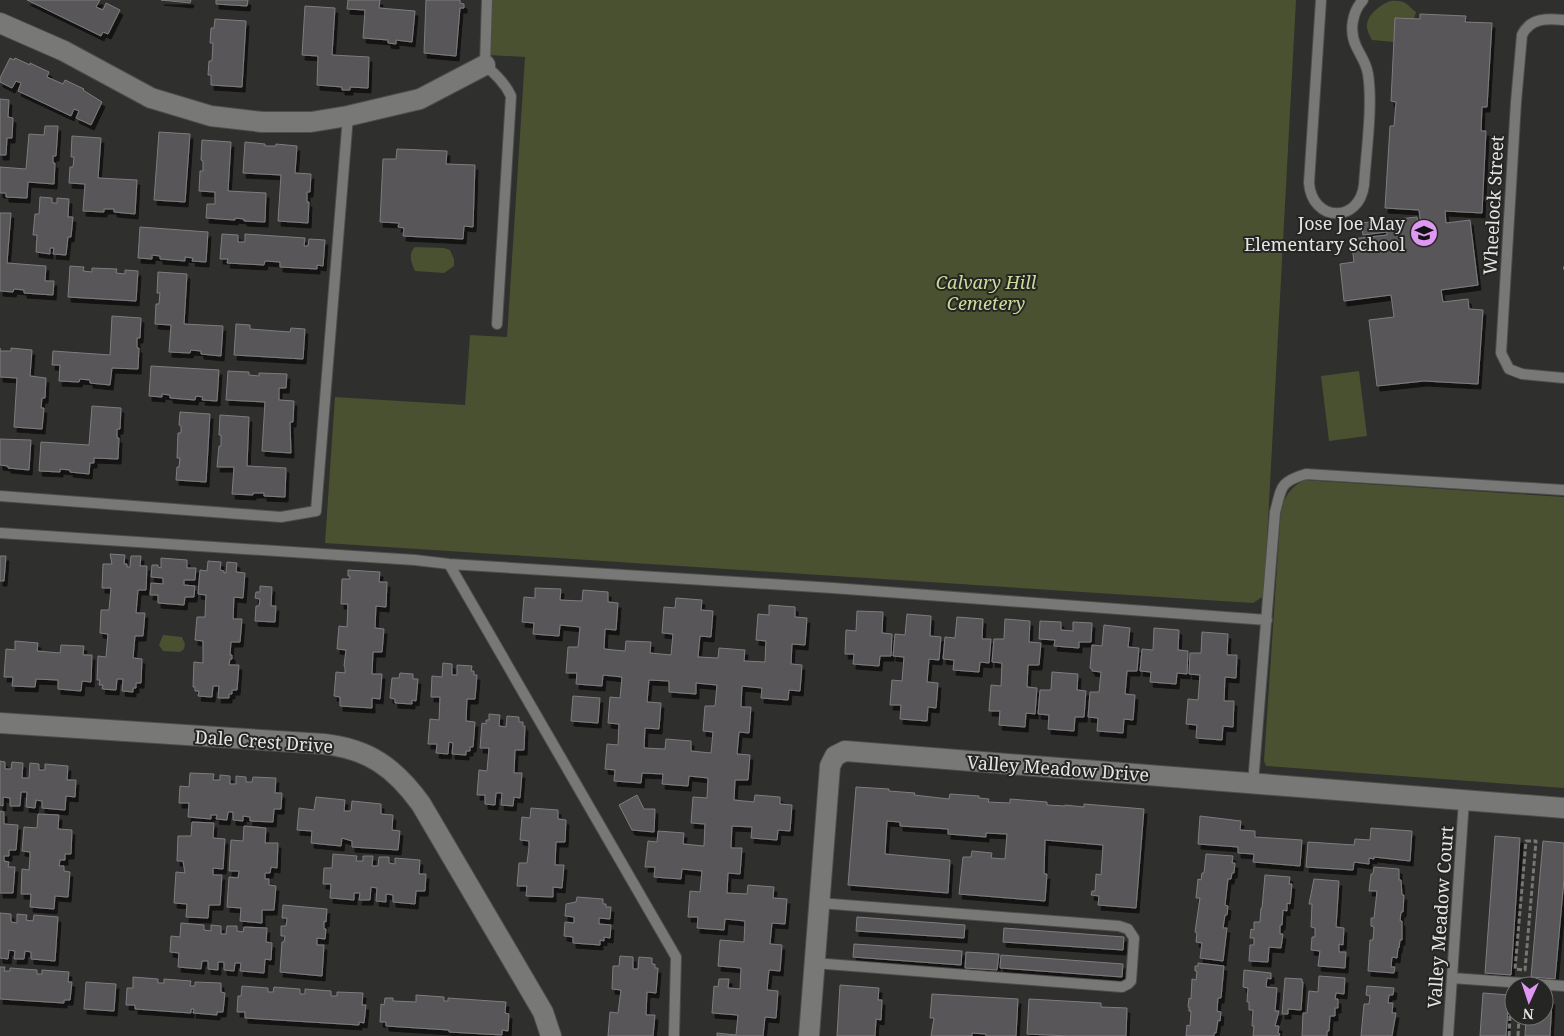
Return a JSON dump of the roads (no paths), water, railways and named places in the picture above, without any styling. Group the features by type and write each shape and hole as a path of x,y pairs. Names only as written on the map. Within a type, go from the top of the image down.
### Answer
{"street":[{"path":"0,23 64,52 151,98 211,116 262,122 311,122 348,116 420,99 485,64"},
{"name":"Dale Crest Drive","path":"0,723 324,744 351,749 379,761 407,784 421,804 543,1012 551,1036"},
{"name":"Valley Meadow Drive","path":"809,1036 830,766 835,756 845,751 1564,808"}],"lane":[{"path":"487,0 485,64 500,78 507,87 510,96 496,324"},
{"path":"1320,0 1310,192 1313,200 1319,207 1327,212 1336,213 1353,208 1363,194 1369,105 1368,75 1364,58 1356,46 1352,32 1353,18 1358,5 1363,0"},
{"name":"Wheelock Street","path":"1564,20 1550,18 1533,22 1522,35 1510,187 1501,353 1509,369 1522,374 1564,378"},
{"path":"0,496 281,517 316,511 348,116"},
{"path":"1253,783 1276,512 1281,488 1290,479 1306,474 1564,490"},
{"path":"0,533 833,588 1267,620"},
{"path":"449,564 676,957 674,1036"},
{"name":"Valley Meadow Court","path":"1448,1036 1464,800"},
{"path":"814,963 1122,986 1131,981 1134,938 1128,929 1119,926 819,903"},
{"path":"1452,978 1564,986"}],"place":[{"name":"Jose Joe May Elementary School","path":"1424,233"}],"park label":[{"name":"Calvary Hill Cemetery","path":"986,292"}]}
